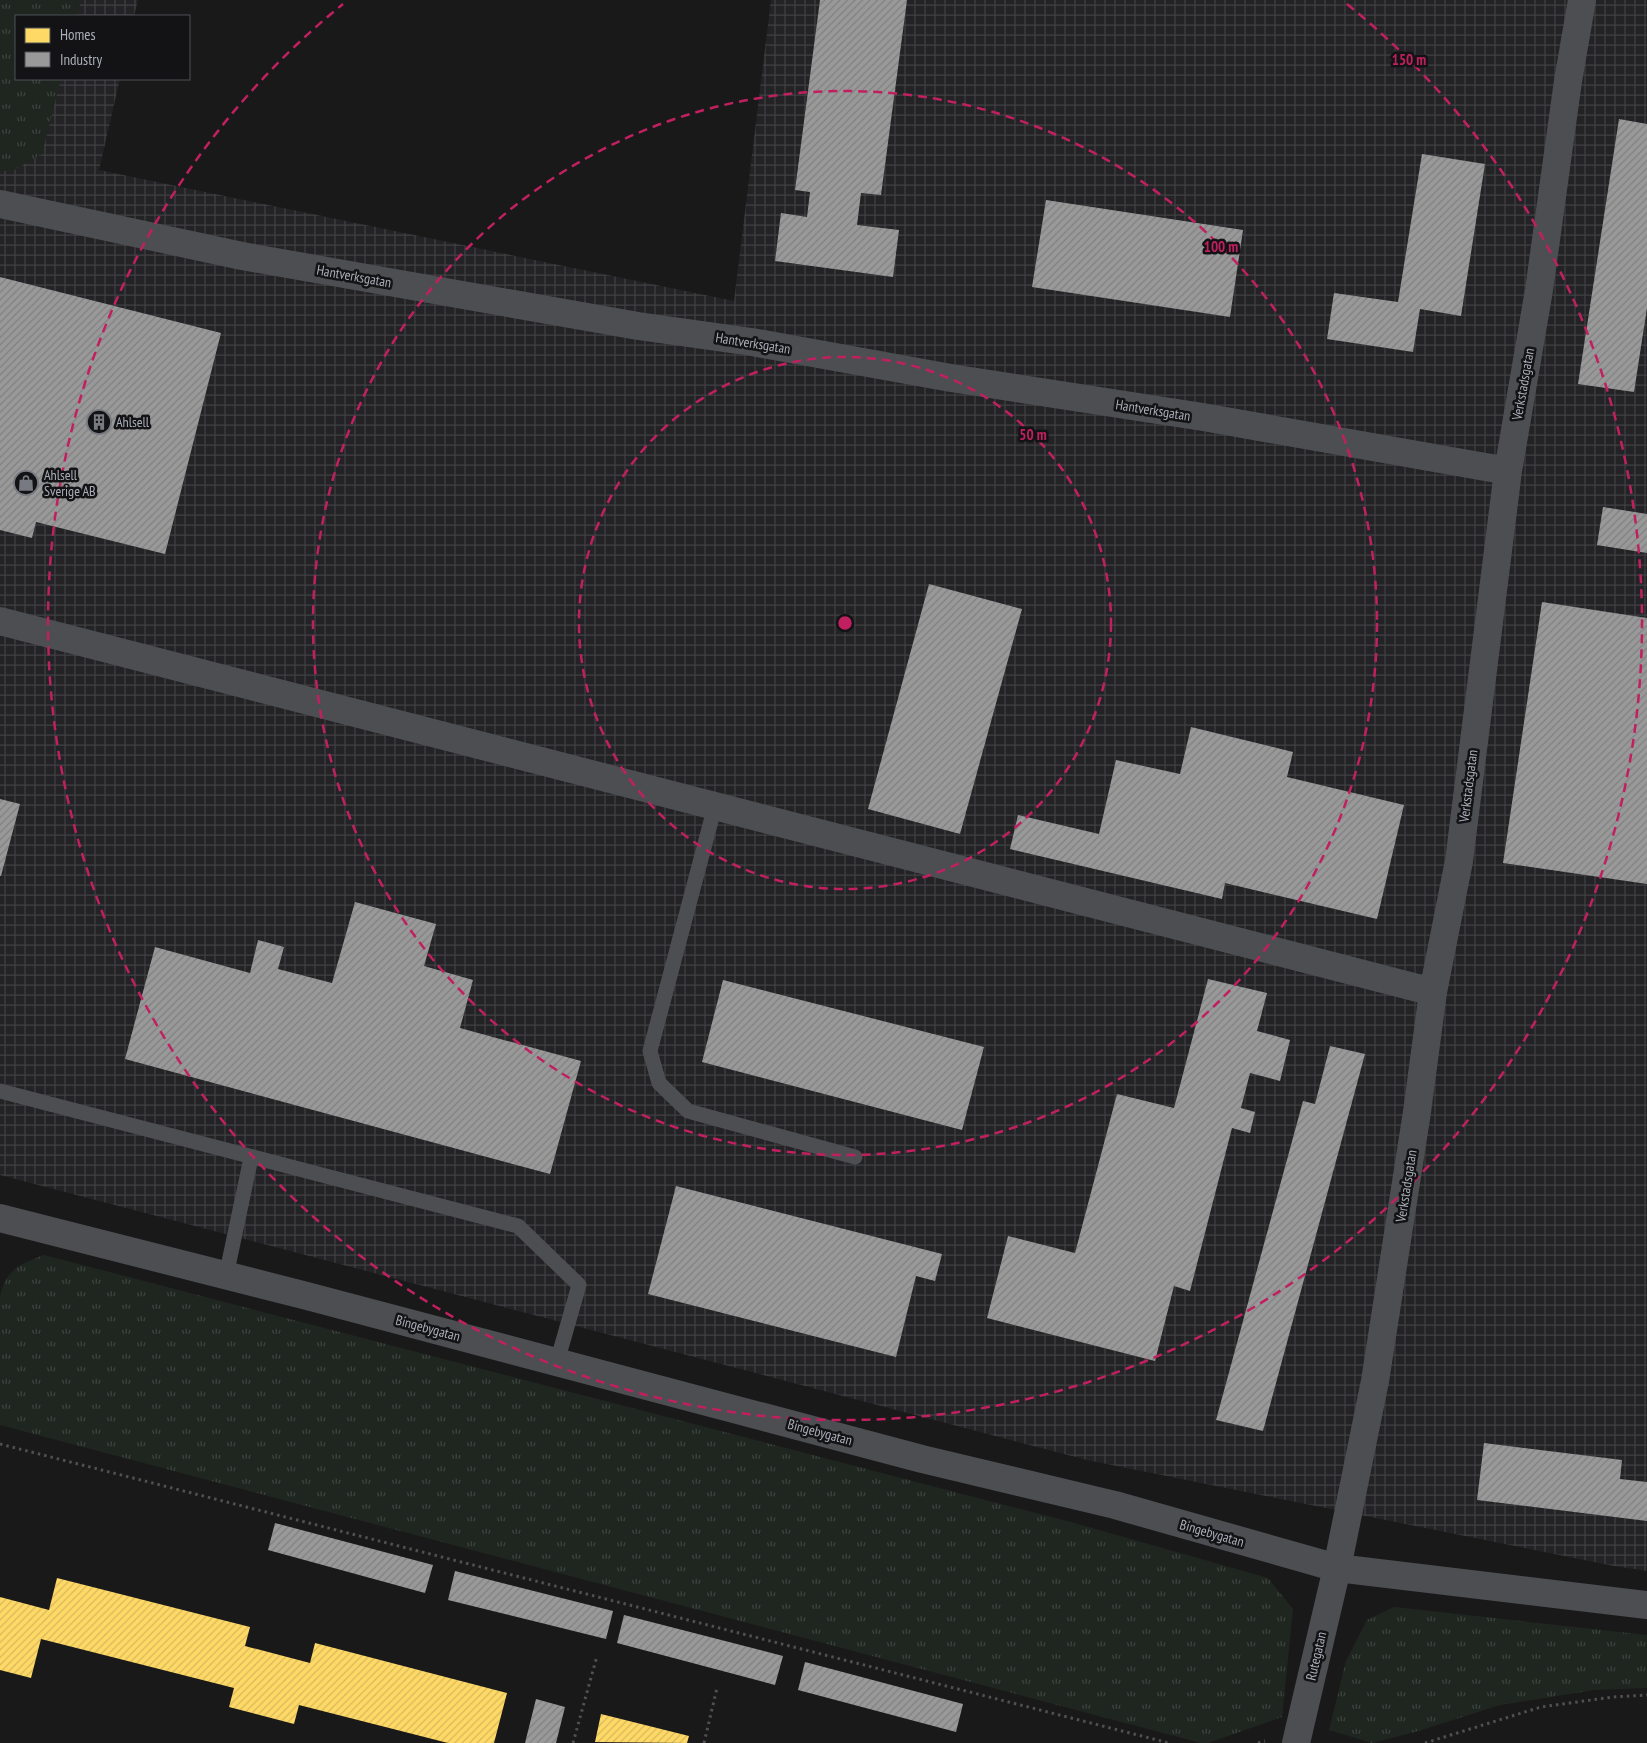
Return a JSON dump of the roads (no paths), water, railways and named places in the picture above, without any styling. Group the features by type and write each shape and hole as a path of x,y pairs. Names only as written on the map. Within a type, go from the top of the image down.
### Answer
{"street":[{"name":"Verkstadsgatan","path":"1337,1568 1375,1381 1417,1112 1433,992 1459,861 1508,471 1539,290 1568,81 1582,0"},
{"name":"Hantverksgatan","path":"0,204 242,256 628,325 752,342 951,378 1203,418 1508,471"},
{"path":"0,621 1433,992"},
{"name":"Bingebygatan","path":"0,1218 557,1362 922,1459 1115,1505 1337,1568 1647,1605"},
{"name":"Rutegatan","path":"1296,1743 1337,1568"}],"lane":[{"path":"715,806 650,1052 659,1083 688,1111 855,1157"},
{"path":"0,1091 518,1226 579,1285 557,1362"},
{"path":"226,1276 252,1158"}],"place":[{"name":"Ahlsell","path":"99,422"},
{"name":"Ahlsell Sverige AB","path":"26,483"}]}
